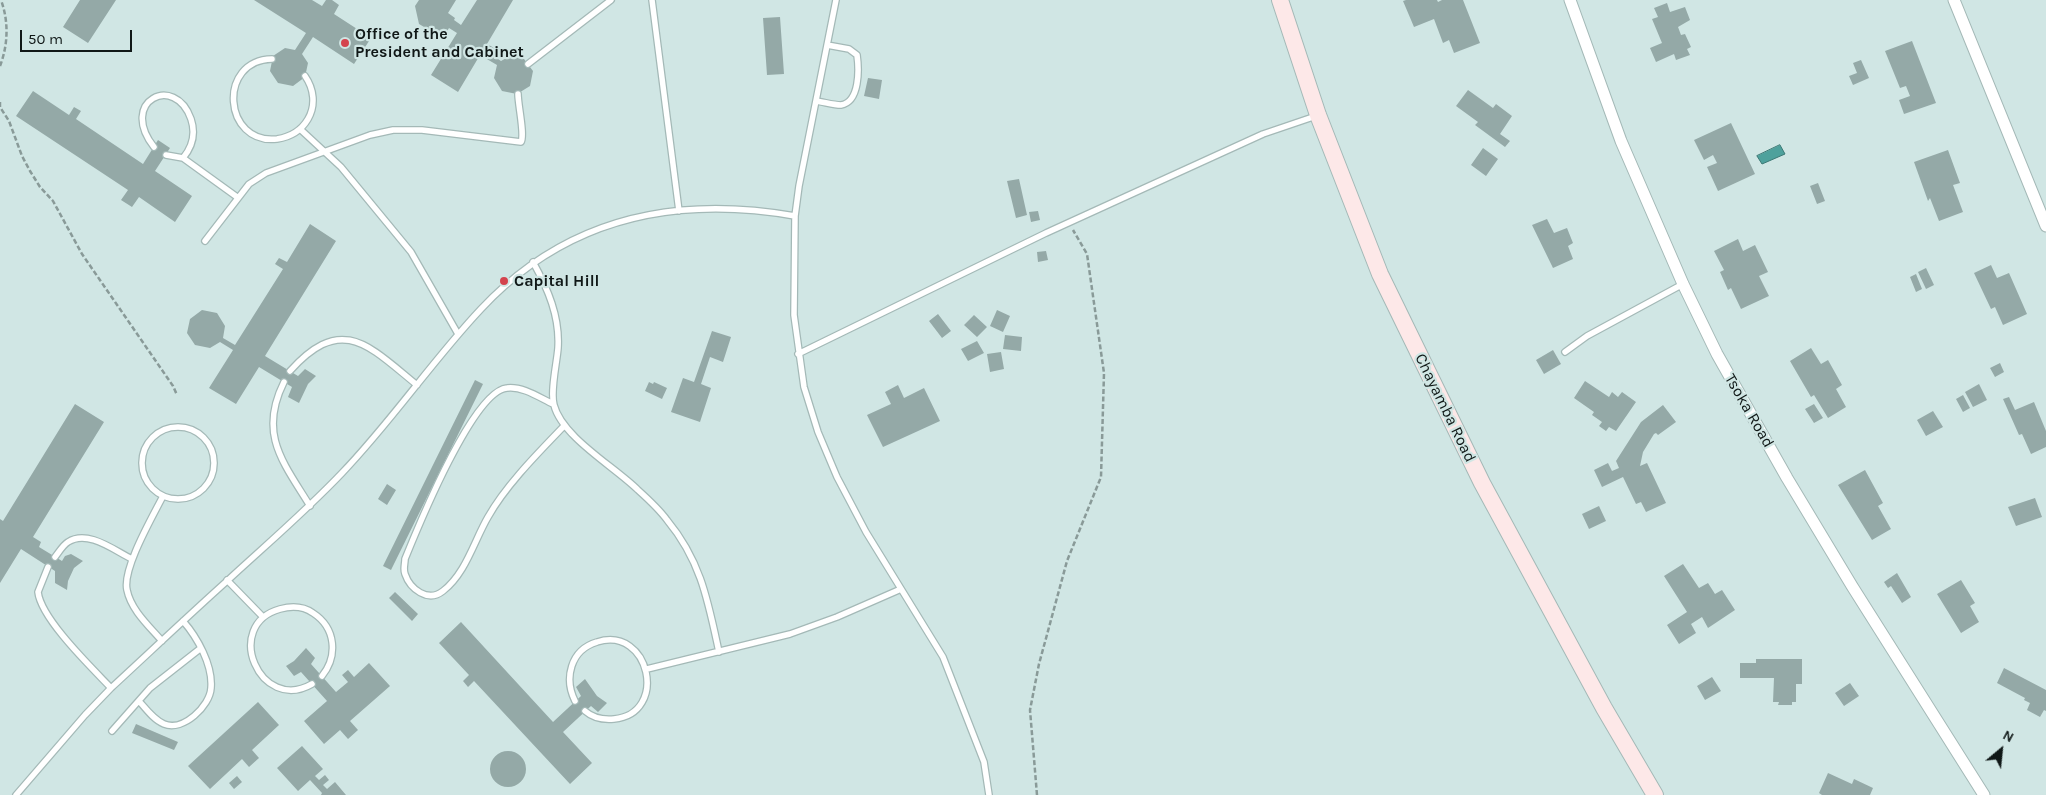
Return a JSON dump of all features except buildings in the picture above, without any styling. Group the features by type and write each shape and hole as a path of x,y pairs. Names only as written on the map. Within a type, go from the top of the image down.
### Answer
{"main road":[{"name":"Chayamba Road","path":"1280,0 1318,115 1380,274 1487,492 1604,708 1655,795"}],"street":[{"name":"Tsoka Road","path":"1570,0 1622,141 1683,284 1717,354 1787,478 1984,795"},
{"path":"1954,0 2046,226"}],"lane":[{"path":"528,64 611,0"},
{"path":"652,0 679,211"},
{"path":"836,0 794,216 794,314 804,387 822,441 837,477 866,532 943,657 984,762 989,795"},
{"path":"816,101 841,105 850,100 855,90 859,69 857,55 849,49 826,45"},
{"path":"272,59 258,62 242,73 233,91 234,111 245,128 262,138 283,138 300,129 311,112 313,102 312,92 305,76"},
{"path":"205,240 237,197 249,184 266,173 370,135 393,130 422,130 520,142 523,134 519,115 518,94"},
{"path":"154,147 143,130 141,122 145,106 159,96 176,98 188,110 194,133 190,150 182,158"},
{"path":"798,354 1068,223 1263,134 1318,115"},
{"path":"300,129 327,152 411,252 458,334"},
{"path":"166,155 182,158 237,197"},
{"path":"16,795 85,715 111,688 310,506 381,430 458,334 509,282 533,262 564,244 617,221 649,214 733,209 761,210 794,216"},
{"path":"533,262 550,295 557,326 558,346 553,404 564,426 638,489 667,520 693,557 702,580 719,652"},
{"path":"1565,352 1587,336 1683,284"},
{"path":"290,371 308,353 322,344 335,339 348,339 374,350 417,385"},
{"path":"284,382 273,408 273,440 279,455 310,506"},
{"path":"553,404 523,390 506,388 495,393 482,404 453,455 405,559 404,572 409,584 421,594 432,596 442,592 465,564 489,516 500,500 532,458 564,426"},
{"path":"174,427 193,430 201,435 212,451 214,469 211,478 199,493 191,497 182,499 163,496 155,491 144,476 142,466 145,448 157,434 165,429 174,427"},
{"path":"162,641 139,614 126,589 132,559 163,496"},
{"path":"55,557 68,542 84,538 97,541 132,559"},
{"path":"48,566 38,592 44,609 62,635 111,688"},
{"path":"227,580 263,618"},
{"path":"647,669 790,634 837,617 900,589"},
{"path":"312,684 296,689 284,688 271,684 261,676 254,665 250,653 253,634 263,618 274,610 286,607 300,607 312,612 322,620 329,631 333,643 332,656 328,668 322,676"},
{"path":"139,701 150,713 166,725 177,725 188,720 202,709 208,699 212,688 210,676 195,634 183,621"},
{"path":"575,701 570,691 568,675 573,660 584,649 597,642 613,640 628,645 640,655 647,669 648,685 643,700 633,712 619,718 604,720 585,712"},
{"path":"112,731 150,688 201,648"}],"path":[{"path":"0,66 6,52 7,23 1,0"},
{"path":"0,102 0,108 9,121 16,143 26,164 40,187 53,201 82,254 177,396"},
{"path":"1037,795 1030,710 1038,664 1067,562 1100,477 1104,372 1087,254 1068,223"}],"water":[{"path":"1780,145 1785,154 1762,164 1757,156"}],"place":[{"name":"Office of the President and Cabinet","path":"345,43"},
{"name":"Capital Hill","path":"504,281"}]}
